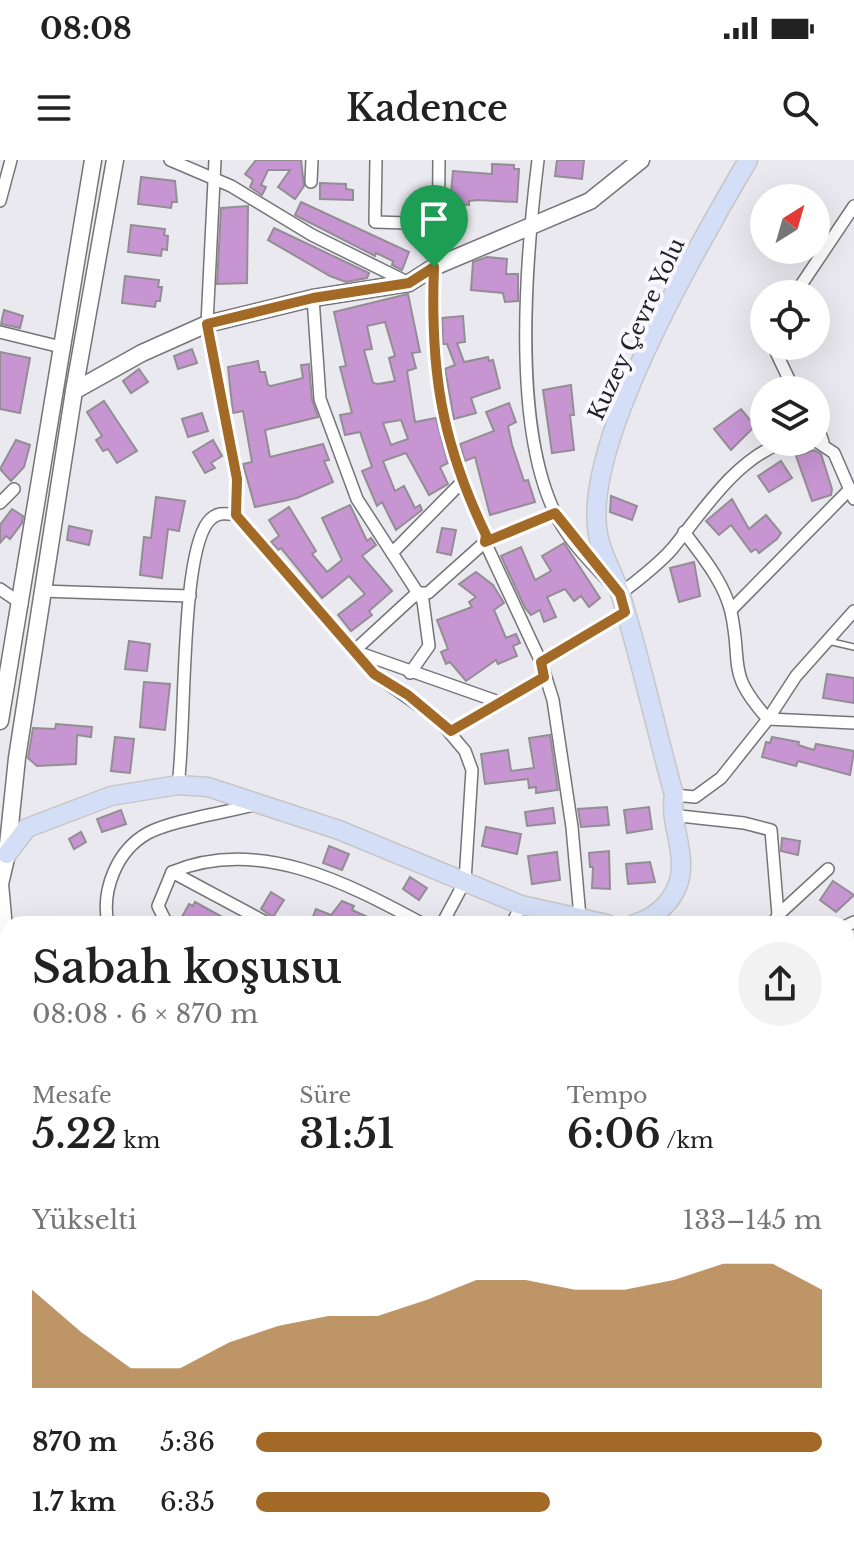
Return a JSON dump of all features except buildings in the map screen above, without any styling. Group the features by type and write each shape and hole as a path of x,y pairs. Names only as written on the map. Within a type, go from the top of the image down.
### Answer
{"main road":[{"path":"0,721 22,604 93,160"},
{"path":"3,916 0,884 4,846 41,591 115,160"},
{"name":"Kuzey Çevre Yolu","path":"657,916 675,890 681,864 671,815 674,795 623,603 597,528 598,483 628,394 671,301 748,160"},
{"path":"74,391 142,353 207,324 313,298 409,283 436,266 590,201 636,162"},
{"path":"4,846 27,828 54,815 111,796 178,785 208,787 264,803 521,905 575,916"}],"street":[{"path":"0,201 11,160"},
{"path":"170,160 216,179 312,235 409,283"},
{"path":"215,160 207,324 237,479 236,515"},
{"path":"311,182 312,160"},
{"path":"376,160 375,222 439,224"},
{"path":"439,160 435,373 451,453 461,483 541,662 553,700 568,798 580,916"},
{"path":"538,160 529,228 526,403 555,513 623,603"},
{"path":"804,280 854,206"},
{"path":"313,298 320,399 357,499 423,601 429,646 410,673"},
{"path":"0,332 61,347"},
{"path":"731,610 852,494 830,450"},
{"path":"541,662 623,603 724,484 759,456"},
{"path":"392,553 461,483"},
{"path":"0,503 14,489"},
{"path":"178,785 190,596 202,531 211,519 223,512 236,515 374,674 408,695 451,731 465,751 472,770 465,881 446,916"},
{"path":"354,651 417,593 428,593 485,542 555,513"},
{"path":"684,532 712,569 731,610 737,674 742,687 768,719 854,723"},
{"path":"0,589 22,604"},
{"path":"41,591 190,596"},
{"path":"674,795 695,797 709,788 768,719 796,676 854,611"},
{"path":"354,651 499,702"},
{"path":"451,731 544,677"},
{"path":"108,916 108,886 116,866 130,847 149,832 264,803"},
{"path":"671,815 744,823 771,830 776,916"},
{"path":"163,916 158,906 172,872 193,864 230,858 265,858 332,879 407,916"},
{"path":"780,916 828,869"},
{"path":"172,872 254,916"},
{"path":"516,916 521,905"}],"lane":[{"path":"827,641 854,647"}],"route":[{"path":"434,267 431,328 435,373 451,453 461,483 486,535 485,542 555,513 586,556 620,594 625,612 541,662 544,677 451,731 408,695 374,674 236,515 237,479 207,324 313,298 409,283 434,267"}]}
